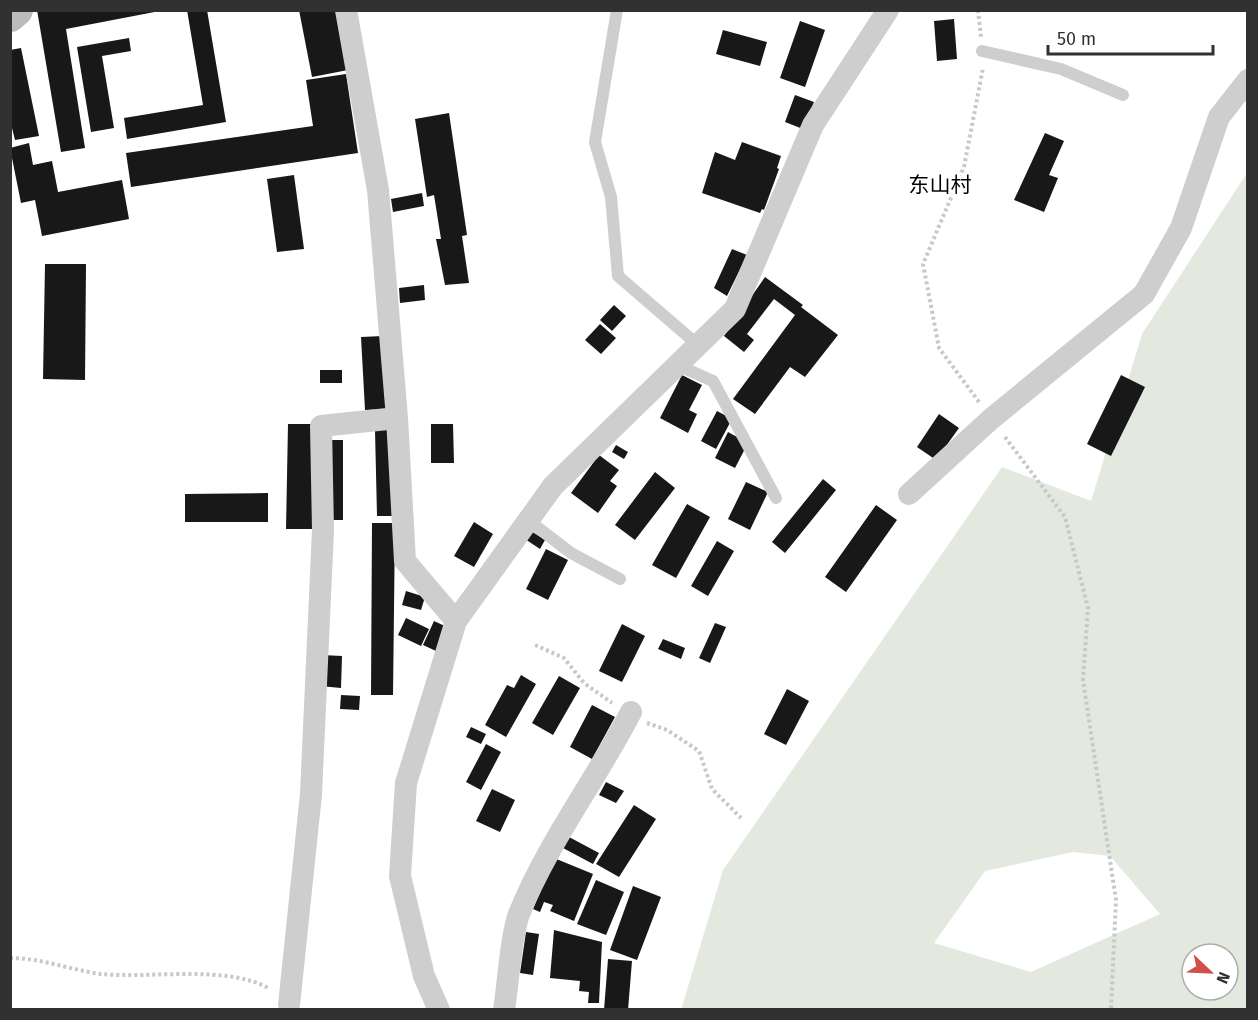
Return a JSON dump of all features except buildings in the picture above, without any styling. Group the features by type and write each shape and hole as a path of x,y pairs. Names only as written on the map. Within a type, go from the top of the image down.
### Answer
{"street":[{"path":"10,16 17,10"},
{"path":"346,10 378,190 397,418 405,561 456,621"},
{"path":"439,1010 424,976 400,876 406,783 456,621 553,486 735,309 813,125 888,10"},
{"path":"909,494 991,418 1144,294 1181,228 1219,117 1248,80"},
{"path":"289,1005 311,794 322,530 321,426 397,418"},
{"path":"504,1010 518,916 568,816 607,758 631,712"}],"lane":[{"path":"617,10 595,142 611,197 618,276 698,345"},
{"path":"982,51 1061,69 1123,95"},
{"path":"677,365 713,381 776,498"},
{"path":"528,520 571,553 620,579"}],"path":[{"path":"978,10 983,64 964,167 923,264 939,348 1065,517 1088,608 1083,680 1116,900 1111,1010"},
{"path":"10,958 25,958 102,974 214,975 261,984 287,1000 289,1005"}],"shaded area":[{"path":"1247,173 1247,1009 681,1010 723,870 1002,467 1091,501 1142,334","holes":["1073,852 1110,856 1160,914 1031,972 934,943 985,871"]}],"district":[{"name":"东山村","path":"940,185"}]}
